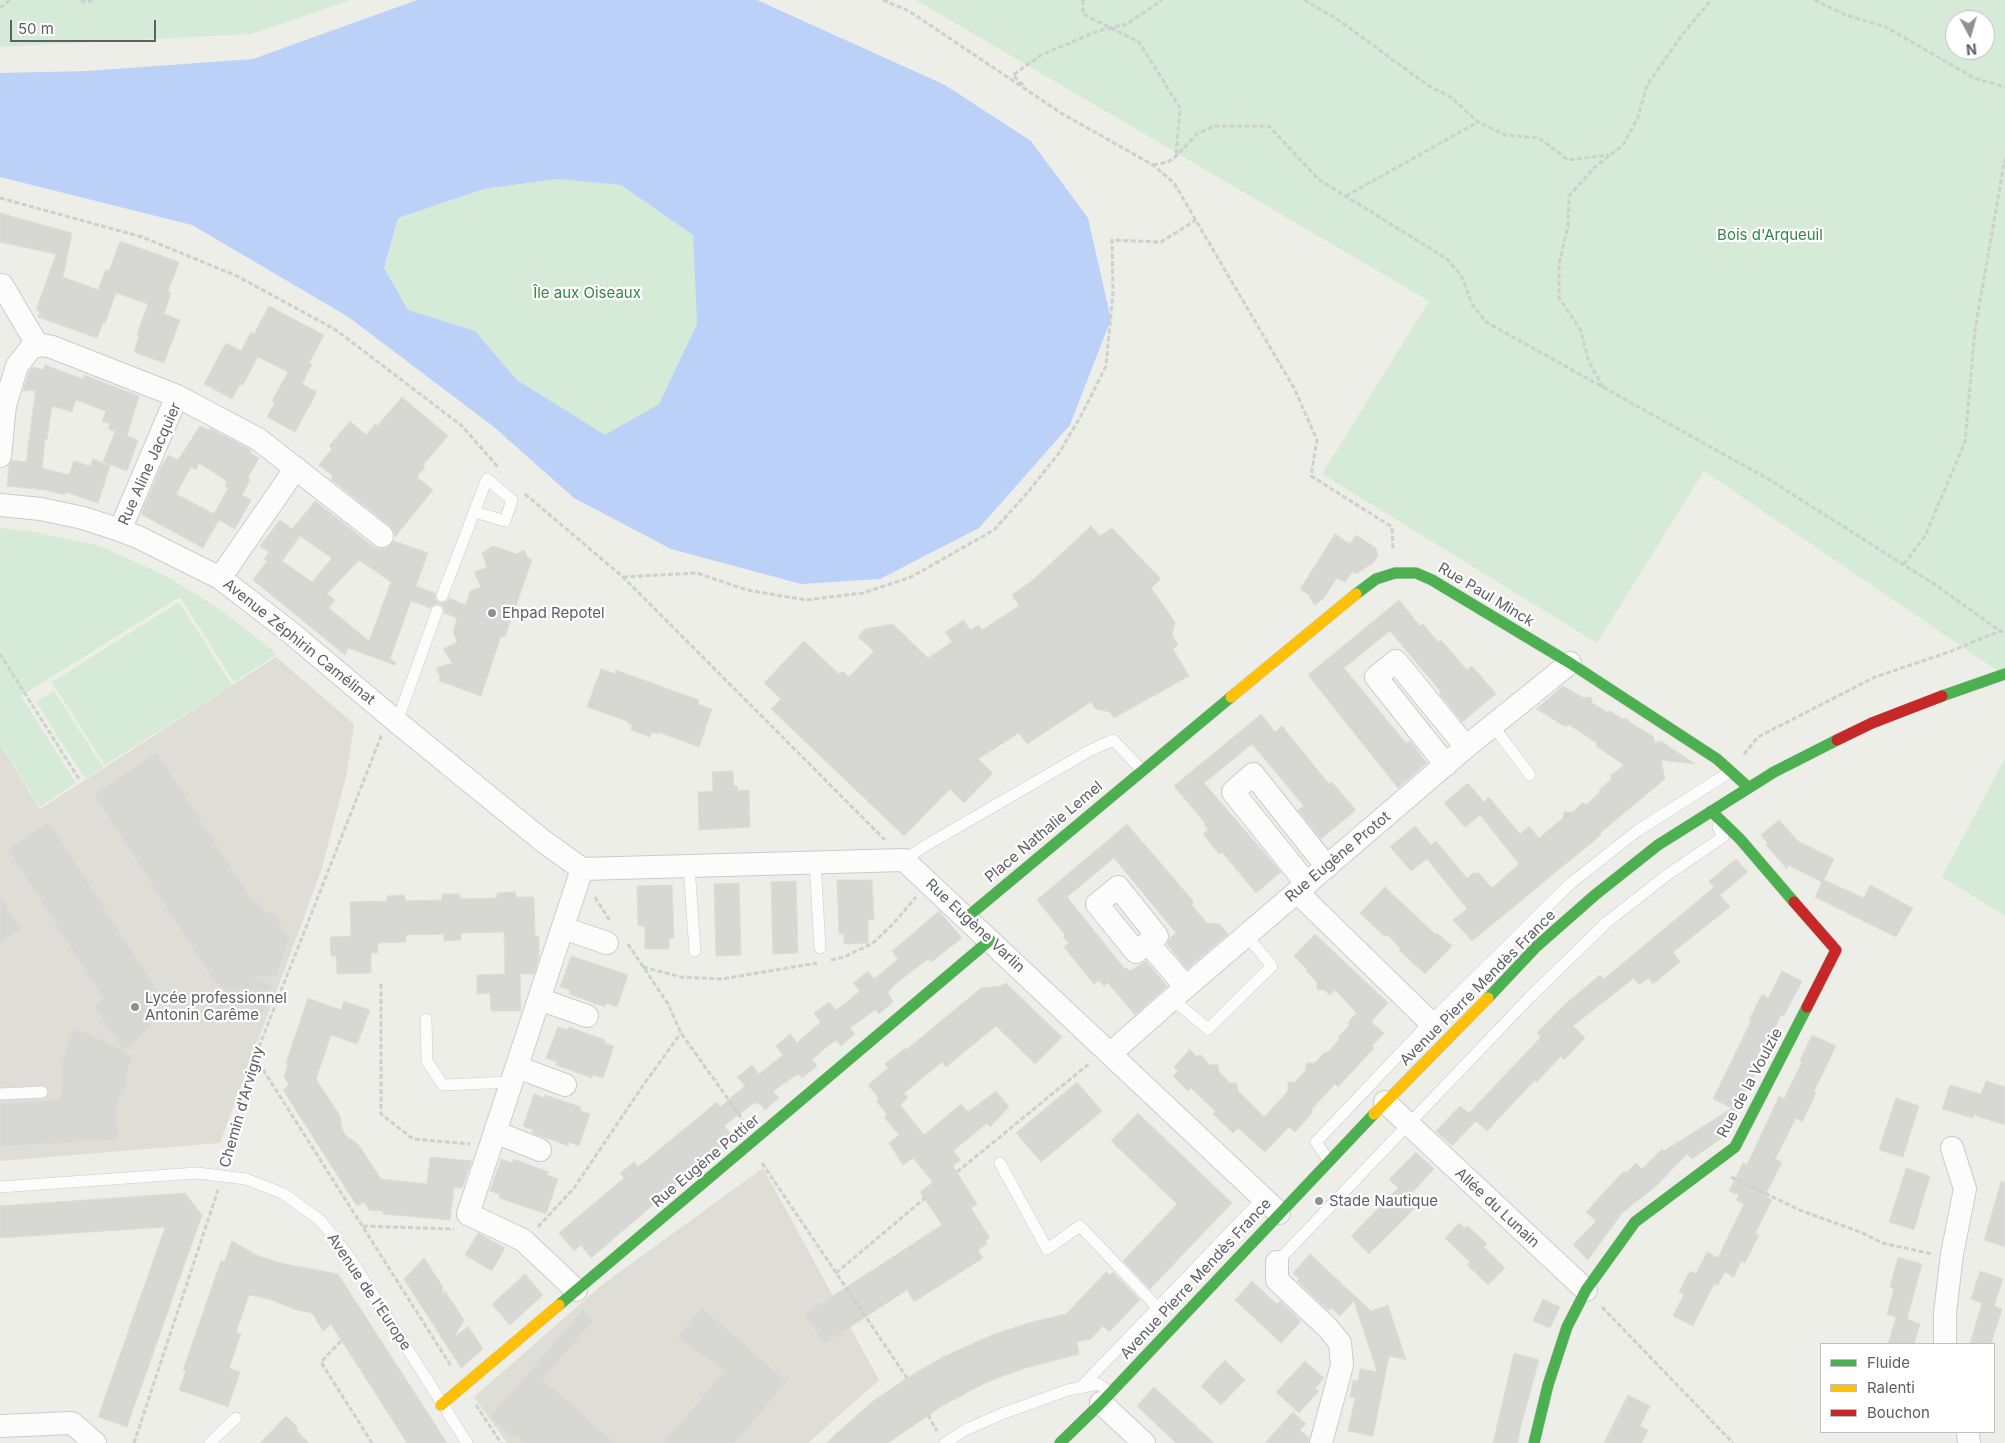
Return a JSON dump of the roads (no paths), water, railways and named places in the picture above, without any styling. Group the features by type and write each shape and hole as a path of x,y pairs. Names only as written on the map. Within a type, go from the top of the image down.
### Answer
{"street":[{"path":"2,285 38,346"},
{"path":"0,456 5,404 17,366 30,348 38,346 52,347 178,396"},
{"name":"Rue Aline Jacquier","path":"120,530 178,396 258,439 382,536"},
{"path":"220,578 296,468"},
{"name":"Avenue Zéphirin Camélinat","path":"0,505 41,509 83,518 120,530 220,578 290,632 385,726 543,841 581,872"},
{"name":"Rue Paul Minck","path":"1142,770 1376,579 1395,573 1416,573 1432,580 1570,663 1717,759 1748,787"},
{"path":"1446,765 1376,677 1396,661 1466,747"},
{"name":"Rue Eugène Protot","path":"1108,1052 1466,747 1570,663"},
{"name":"Avenue Pierre Mendès France","path":"1060,1443 1330,1162 1385,1102 1453,1035 1537,946 1595,896 1658,845 1748,787 1828,744 1872,723 1927,701 2005,674"},
{"name":"Place Nathalie Lemel","path":"966,918 1142,770"},
{"path":"1327,867 1254,774 1233,792 1302,888 1430,1022"},
{"name":"Rue de la Voulzie","path":"1534,1443 1548,1385 1567,1327 1586,1290 1635,1222 1735,1147 1836,950 1740,839 1711,811"},
{"path":"576,1290 524,1240 468,1214 581,872 690,866 904,860"},
{"name":"Rue Eugène Varlin","path":"904,860 1279,1213"},
{"path":"563,928 615,937"},
{"name":"Rue Eugène Pottier","path":"441,1405 990,940"},
{"path":"1148,943 1179,993"},
{"path":"539,999 588,1016"},
{"path":"514,1074 566,1085"},
{"name":"Allée du Lunain","path":"1385,1102 1586,1290"},
{"path":"493,1138 540,1150"},
{"path":"1945,1343 1945,1313 1952,1254 1965,1189 1952,1148"},
{"path":"1277,1262 1277,1280 1328,1328 1340,1343 1342,1364 1321,1443"},
{"path":"1105,1398 1144,1443"},
{"path":"0,1426 72,1422 95,1443"}],"lane":[{"path":"442,596 475,512"},
{"path":"385,726 437,610"},
{"path":"1493,726 1530,774"},
{"path":"904,860 1081,756 1113,740 1142,770"},
{"path":"1330,1162 1316,1142 1430,1022 1570,884 1638,831 1732,771"},
{"path":"1277,1262 1529,998 1607,922 1667,875 1723,837 1711,811"},
{"path":"815,862 820,948"},
{"path":"690,866 695,951"},
{"path":"1179,993 1208,1029 1272,966 1246,935"},
{"path":"426,1019 427,1061 443,1085 514,1074"},
{"path":"0,1094 42,1092"},
{"path":"1000,1163 1047,1248 1080,1226 1157,1308"},
{"name":"Avenue de l'Europe","path":"0,1187 196,1173 246,1179 284,1194 320,1220 350,1258 441,1405 467,1443"},
{"path":"1080,1388 1263,1198"},
{"path":"946,1443 966,1430 1004,1413 1068,1390 1098,1384 1105,1398"},
{"path":"210,1443 236,1418"}],"water":[{"path":"417,0 757,0 945,85 1031,141 1088,218 1111,319 1070,425 979,528 880,579 801,584 671,549 574,498 494,427 347,316 192,225 0,177 0,73 87,71 253,59","holes":["557,179 621,185 693,235 697,324 659,404 605,435 517,380 475,331 408,310 384,268 398,218 484,189"]}],"place":[{"name":"Ehpad Repotel","path":"492,613"},
{"name":"Lycée professionnel Antonin Carême","path":"135,1007"},
{"name":"Stade Nautique","path":"1319,1201"}],"park label":[{"name":"Bois d'Arqueuil","path":"1770,235"},
{"name":"Île aux Oiseaux","path":"587,293"}]}
